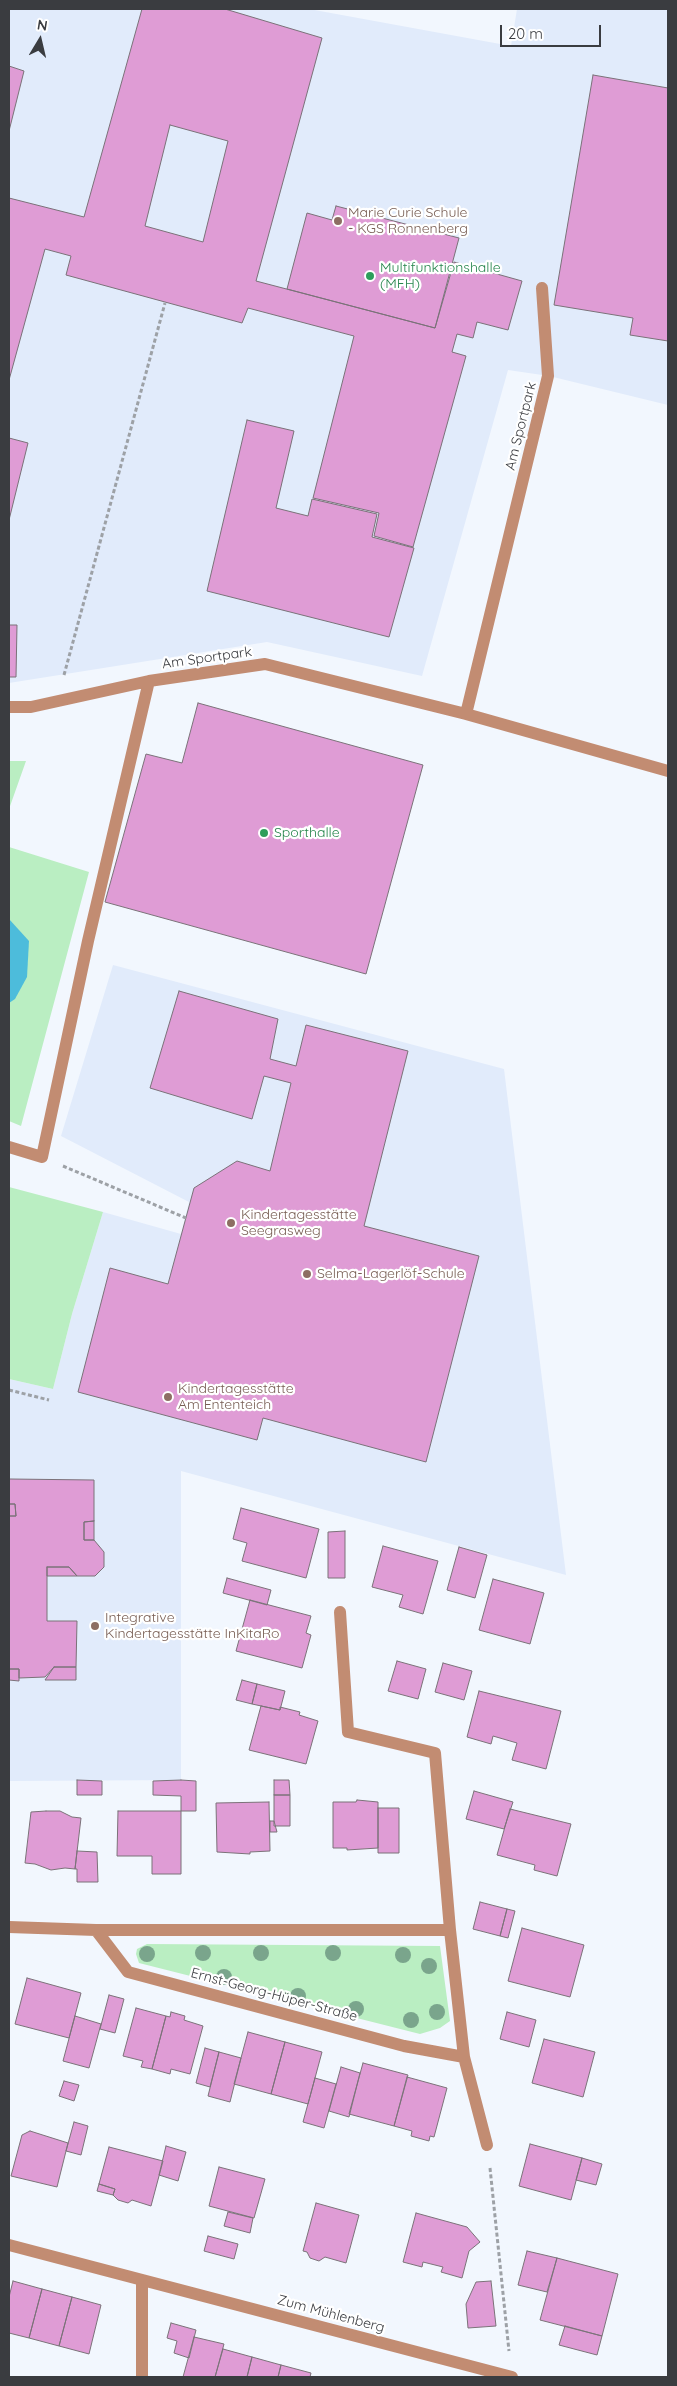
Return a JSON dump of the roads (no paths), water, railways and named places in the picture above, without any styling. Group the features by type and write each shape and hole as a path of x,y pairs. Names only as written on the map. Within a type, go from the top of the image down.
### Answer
{"street":[{"name":"Am Sportpark","path":"466,714 548,376 542,288"},
{"name":"Am Sportpark","path":"9,707 31,707 150,681 265,664 466,714 668,770"},
{"path":"9,1147 42,1157 88,941 150,681"},
{"path":"340,1612 348,1732 436,1753 450,1930 464,2057 487,2145"},
{"path":"9,1927 96,1930 450,1930"},
{"name":"Ernst-Georg-Hüper-Straße","path":"96,1930 128,1972 404,2046 464,2057"},
{"name":"Zum Mühlenberg","path":"9,2245 512,2377"},
{"path":"142,2280 142,2377"}],"water":[{"path":"9,919 29,941 27,977 15,999 9,1003"}],"place":[{"name":"Marie Curie Schule - KGS Ronnenberg","path":"338,221"},
{"name":"Multifunktionshalle (MFH)","path":"370,276"},
{"name":"Sporthalle","path":"264,833"},
{"name":"Kindertagesstätte Seegrasweg","path":"231,1223"},
{"name":"Selma-Lagerlöf-Schule","path":"307,1274"},
{"name":"Kindertagesstätte Am Ententeich","path":"168,1397"},
{"name":"Integrative Kindertagesstätte InKitaRo","path":"95,1626"}]}
